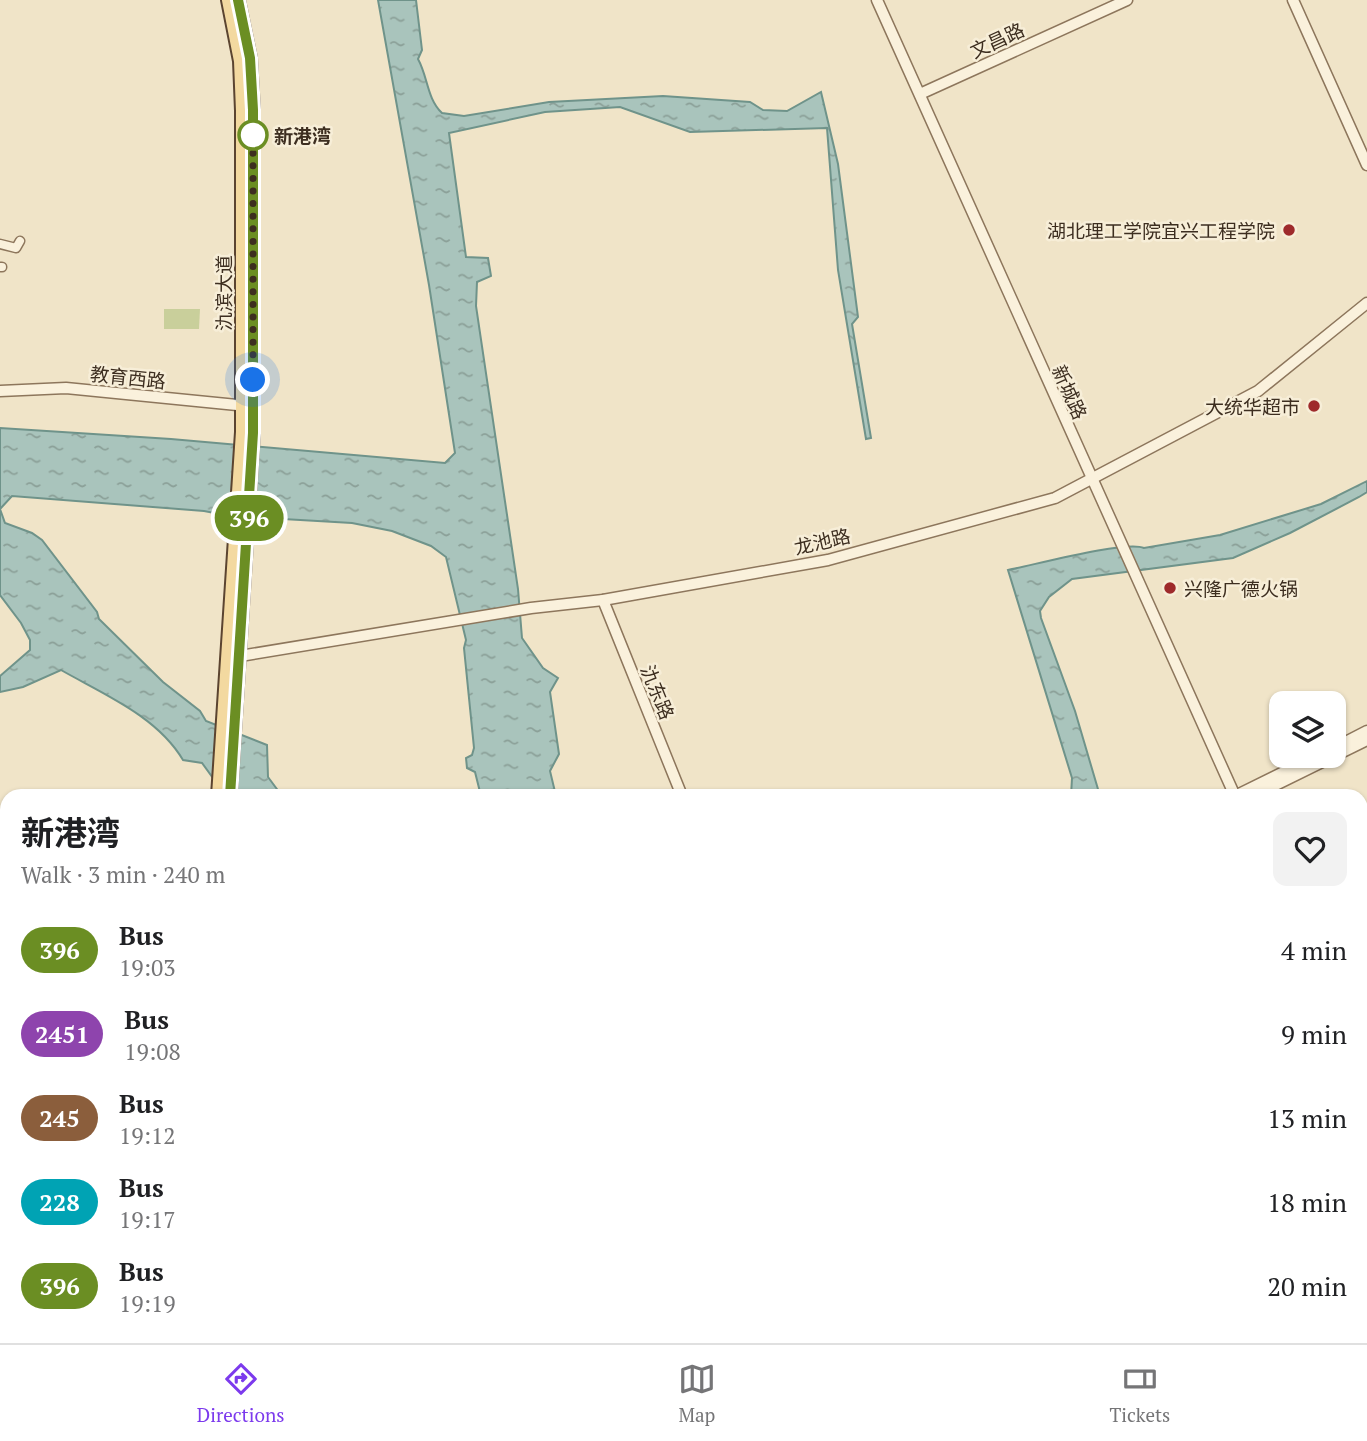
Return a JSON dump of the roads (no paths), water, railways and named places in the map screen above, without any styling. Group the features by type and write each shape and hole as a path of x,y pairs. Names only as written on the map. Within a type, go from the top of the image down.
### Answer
{"main road":[{"name":"氿滨大道","path":"230,0 240,61 247,406 243,526 230,720 230,789"},
{"name":"氿滨大道","path":"219,789 230,720"}],"street":[{"name":"新城路","path":"877,0 1090,480 1232,789"},
{"name":"文昌路","path":"920,94 1127,0"},
{"path":"1293,0 1367,166"},
{"path":"0,244 16,248 20,241"},
{"name":"龙池路","path":"234,657 531,608 603,600 828,560 1055,498 1258,391 1367,303"},
{"name":"教育西路","path":"0,391 66,388 247,406"},
{"name":"氿东路","path":"603,600 679,789"},
{"path":"1346,742 1367,731"},
{"path":"1267,789 1367,740"},
{"path":"1249,789 1292,768"}],"water":[{"path":"378,0 416,0 422,50 418,59 430,95 442,113 464,116 549,102 663,96 750,102 763,110 787,111 821,92 838,164 858,317 852,324 871,438 866,439 838,270 827,128 690,132 620,107 545,112 449,133 466,257 488,258 491,276 477,282 476,306 518,589 522,638 543,668 558,678 550,692 559,754 550,771 554,789 479,789 475,772 467,768 466,758 472,755 474,748 464,648 466,640 446,557 431,546 392,531 352,523 283,519 267,523 204,511 12,496 0,509 0,428 171,439 445,463 455,453 429,285"},
{"path":"1367,481 1367,492 1359,497 1290,533 1233,558 1072,579 1049,597 1040,611 1041,618 1075,711 1098,789 1071,789 1072,778 1008,570 1100,550 1134,546 1144,548 1220,535 1321,504"},
{"path":"0,509 5,523 32,533 42,540 97,612 99,619 163,682 200,711 206,721 267,745 268,777 277,789 221,789 202,763 183,760 172,744 144,719 111,697 61,670 23,687 0,692 0,676 30,650 30,640 0,595"}],"place":[{"name":"新港湾","path":"253,135"},
{"name":"湖北理工学院宜兴工程学院","path":"1289,230"},
{"name":"大统华超市","path":"1314,406"},
{"name":"兴隆广德火锅","path":"1170,588"}]}
